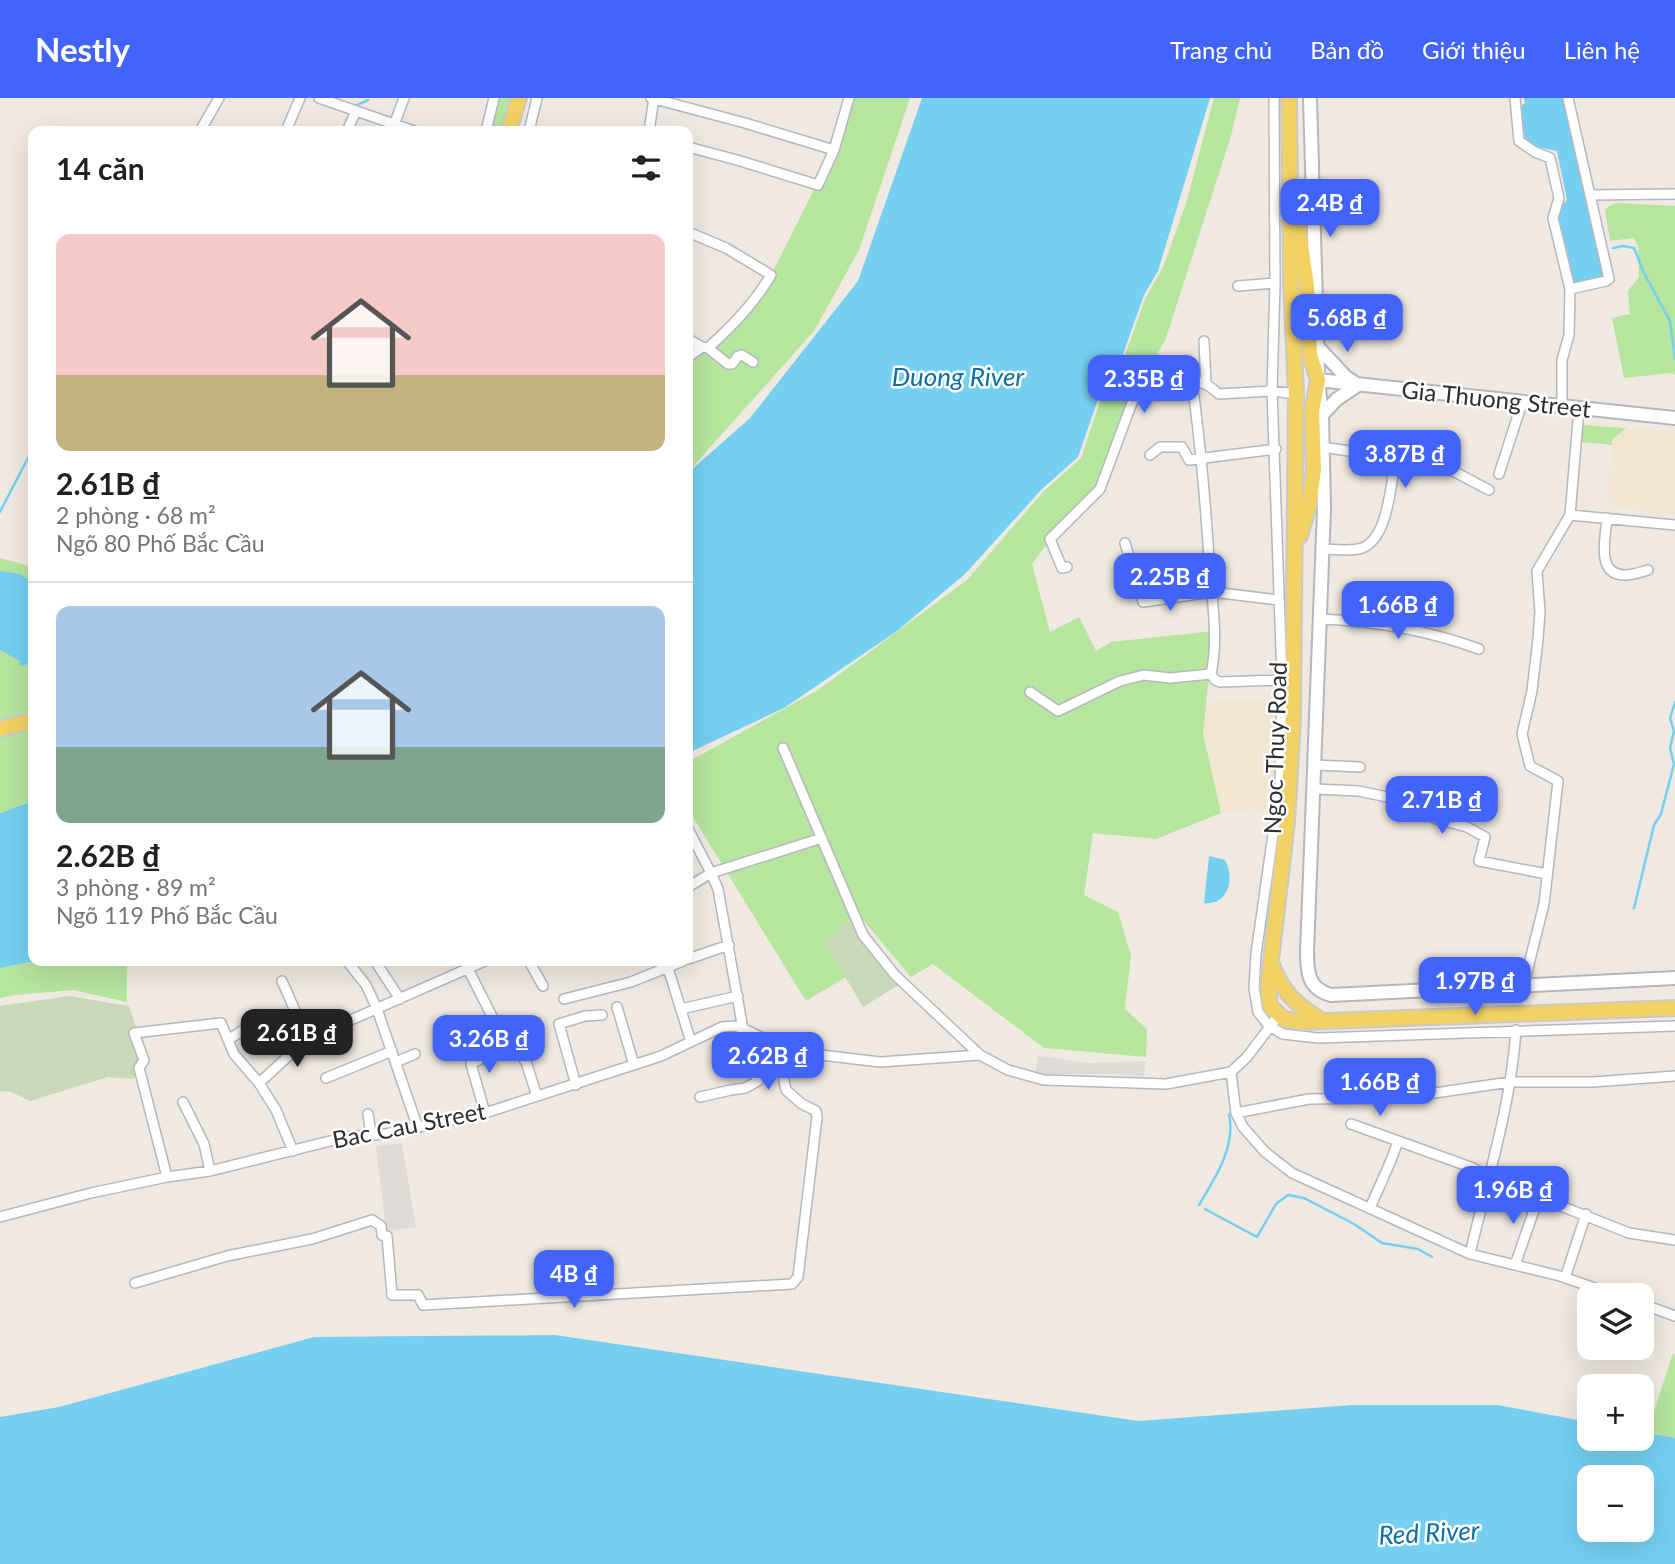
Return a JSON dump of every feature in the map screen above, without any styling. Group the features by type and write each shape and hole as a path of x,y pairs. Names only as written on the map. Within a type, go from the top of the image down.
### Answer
{"main road":[{"path":"511,126 519,98"},
{"name":"Ngoc Thuy Road","path":"1273,1021 1273,1011 1268,1000 1287,822 1295,547 1296,394 1291,281 1289,98"},
{"path":"1292,184 1307,286 1310,355 1318,380 1312,411 1314,470 1307,515 1295,547"},
{"path":"0,729 28,721"},
{"path":"1270,962 1281,986 1292,1001 1322,1021"},
{"path":"1273,1021 1675,1008"}],"street":[{"path":"203,126 219,98"},
{"path":"288,126 300,98"},
{"path":"319,98 343,102 356,111 397,126"},
{"path":"394,125 404,98"},
{"path":"487,126 495,98"},
{"path":"530,126 537,98"},
{"path":"650,126 653,98 834,150"},
{"path":"693,149 818,185 834,150 849,98"},
{"name":"Ngoc Thuy Road","path":"1273,1021 1262,1020 1256,1007 1254,975 1280,785 1282,680 1272,391 1275,283 1274,98"},
{"name":"Ngoc Thuy Road","path":"1310,98 1318,380 1324,483 1307,971 1317,989 1331,995 1675,978"},
{"path":"1515,98 1519,141 1552,161 1559,198 1553,218 1570,289 1569,335 1562,360 1562,407"},
{"path":"1568,98 1609,279 1570,289"},
{"path":"349,126 356,111"},
{"path":"1590,195 1675,194"},
{"path":"693,234 726,247 771,275 733,325 693,354"},
{"path":"1238,286 1275,283"},
{"path":"693,341 728,364 732,364 742,355 753,362"},
{"path":"1204,341 1206,384"},
{"path":"1317,346 1358,385 1322,415"},
{"name":"Gia Thuong Street","path":"1318,380 1675,418"},
{"path":"1067,567 1062,568 1051,539 1100,489 1133,400 1168,387 1192,382 1206,384 1219,394 1272,391 1296,394"},
{"path":"1192,382 1203,458 1215,657 1212,674 1215,680 1220,682 1282,680"},
{"path":"1499,474 1522,402"},
{"path":"1526,985 1531,954 1545,904 1558,781 1530,765 1522,734 1532,691 1538,639 1540,612 1536,571 1570,515 1579,409"},
{"path":"1150,455 1160,447 1181,447 1189,460 1276,449"},
{"path":"1322,447 1396,456 1455,472 1489,490"},
{"path":"1323,549 1364,548 1378,534 1385,517 1396,456"},
{"path":"1570,515 1675,525"},
{"path":"1607,518 1605,559 1608,568 1624,575 1648,570"},
{"path":"1125,542 1143,601 1212,592 1279,600"},
{"path":"1320,619 1413,628 1479,649"},
{"path":"1030,692 1058,711 1120,681 1144,676 1170,678 1212,674"},
{"path":"783,748 863,935 895,975 980,1055 1008,1070 1044,1080 1166,1084 1231,1072 1247,1058 1273,1021 1283,1034 1318,1038 1675,1026"},
{"path":"1316,765 1360,767"},
{"path":"1315,789 1359,791 1418,804 1436,819 1467,827 1485,837 1479,861 1548,874"},
{"path":"693,884 711,873 822,838"},
{"path":"693,839 718,889 749,1063 758,1081 735,1091 701,1097"},
{"path":"693,957 729,945"},
{"path":"351,966 366,985 377,1009 418,1128"},
{"path":"378,966 401,999"},
{"path":"228,1040 260,1019 272,1032 307,1038 401,999 464,966"},
{"path":"467,966 504,1040 526,1062 537,1096"},
{"path":"532,966 543,986"},
{"path":"564,999 631,982 672,966"},
{"path":"668,968 691,1042"},
{"path":"282,981 307,1038"},
{"path":"681,1009 738,996"},
{"path":"617,1007 634,1065"},
{"path":"576,1085 559,1024 586,1016 602,1015"},
{"path":"167,1177 139,1068 144,1060 134,1033 221,1023 234,1054 259,1083 276,1110 293,1151"},
{"name":"Bac Cau Street","path":"0,1217 91,1193 210,1171 346,1137 418,1128 485,1113 661,1056 722,1027 735,1026 744,1029"},
{"path":"744,1029 776,1044 821,1055 880,1062 980,1055"},
{"path":"1470,1254 1503,1120 1516,1030"},
{"path":"259,1083 295,1050 294,1037"},
{"path":"485,1113 471,1064 510,1044"},
{"path":"135,1283 227,1256 312,1239 372,1220 381,1226 382,1235 387,1236 392,1295 418,1295 423,1306 792,1284 798,1277 817,1117 816,1111 802,1104 786,1090 776,1044"},
{"path":"326,1078 392,1051"},
{"path":"396,1062 415,1054"},
{"path":"1231,1072 1236,1113 1242,1127 1292,1173 1470,1254 1579,1283"},
{"path":"1236,1113 1308,1099 1400,1098 1510,1082 1593,1082 1675,1076"},
{"path":"183,1102 204,1144 210,1171"},
{"path":"368,1114 371,1134"},
{"path":"1351,1124 1474,1168 1488,1177 1629,1233 1675,1240"},
{"path":"1370,1208 1388,1172 1398,1141"},
{"path":"1515,1265 1539,1196"},
{"path":"1564,1278 1586,1214"},
{"path":"1654,1308 1675,1316"}],"shaded area":[{"path":"1626,428 1675,432 1675,515 1617,508 1607,501 1612,440"},
{"path":"1277,699 1274,808 1221,813 1203,733 1206,703"},
{"path":"1038,1056 1089,1063 1145,1061 1144,1077 1121,1074 1035,1074"},
{"path":"402,1143 416,1227 386,1231 376,1146"}],"green space":[{"path":"494,98 519,98 511,126 487,126"},
{"path":"849,98 910,98 859,250 814,331 693,466 693,358 708,348 771,275 834,150"},
{"path":"1214,98 1240,98 1231,136 1166,338 1133,400 1100,489 1051,539 1032,564 1050,632 1079,617 1096,651 1111,642 1214,631 1203,733 1221,813 1156,839 1093,833 1084,895 1118,912 1131,955 1125,1009 1147,1029 1146,1057 1044,1048 933,964 911,977 857,913 824,941 846,977 806,1001 693,817 693,759 818,690 967,580 1043,492 1081,458 1103,393 1121,366 1145,299 1164,265 1187,200"},
{"path":"1615,203 1675,206 1675,375 1672,373 1624,378 1612,318 1630,314 1628,291 1639,277 1638,247 1634,238 1610,241 1605,209"},
{"path":"1583,425 1626,428 1612,440 1612,445 1582,442"},
{"path":"0,558 28,566 28,803 0,813"},
{"path":"852,917 900,984 863,1007 824,941"},
{"path":"28,963 28,966 127,966 127,1002 73,990 0,998 0,968"},
{"path":"69,996 129,1006 148,1062 133,1079 108,1077 30,1101 9,1091 0,1092 0,1006"},
{"path":"1673,1353 1675,1438 1654,1434 1654,1411"}],"water":[{"name":"Duong River","path":"922,98 1210,98 1158,271 1144,295 1123,354 1104,382 1078,457 1041,490 965,574 897,631 784,708 693,751 693,469 750,418 858,281"},
{"path":"1524,98 1565,98 1604,276 1577,283 1574,281 1559,218 1559,209 1567,200 1557,151 1537,147 1525,139 1521,106 1525,103"},
{"path":"0,571 20,574 28,579 28,664 19,665 20,661 0,650"},
{"path":"28,803 28,963 0,968 0,813"},
{"path":"1209,856 1225,860 1229,882 1228,889 1219,900 1204,903"},
{"name":"Red River","path":"555,1335 1138,1421 1352,1405 1497,1405 1577,1420 1577,1451 1654,1451 1654,1434 1675,1438 1675,1564 0,1564 0,1417 59,1407 314,1337"}],"waterway":[{"path":"355,106 368,100"},
{"path":"1613,248 1634,248 1670,321 1675,359"},
{"path":"0,512 28,458"},
{"path":"1634,908 1654,825 1661,814 1674,764 1670,748 1674,731 1670,718 1675,702"},
{"path":"1199,1205 1227,1150 1230,1138 1229,1114"},
{"path":"1205,1209 1257,1237 1276,1204 1288,1195 1304,1198 1354,1224 1382,1243 1418,1249 1432,1257"}]}
